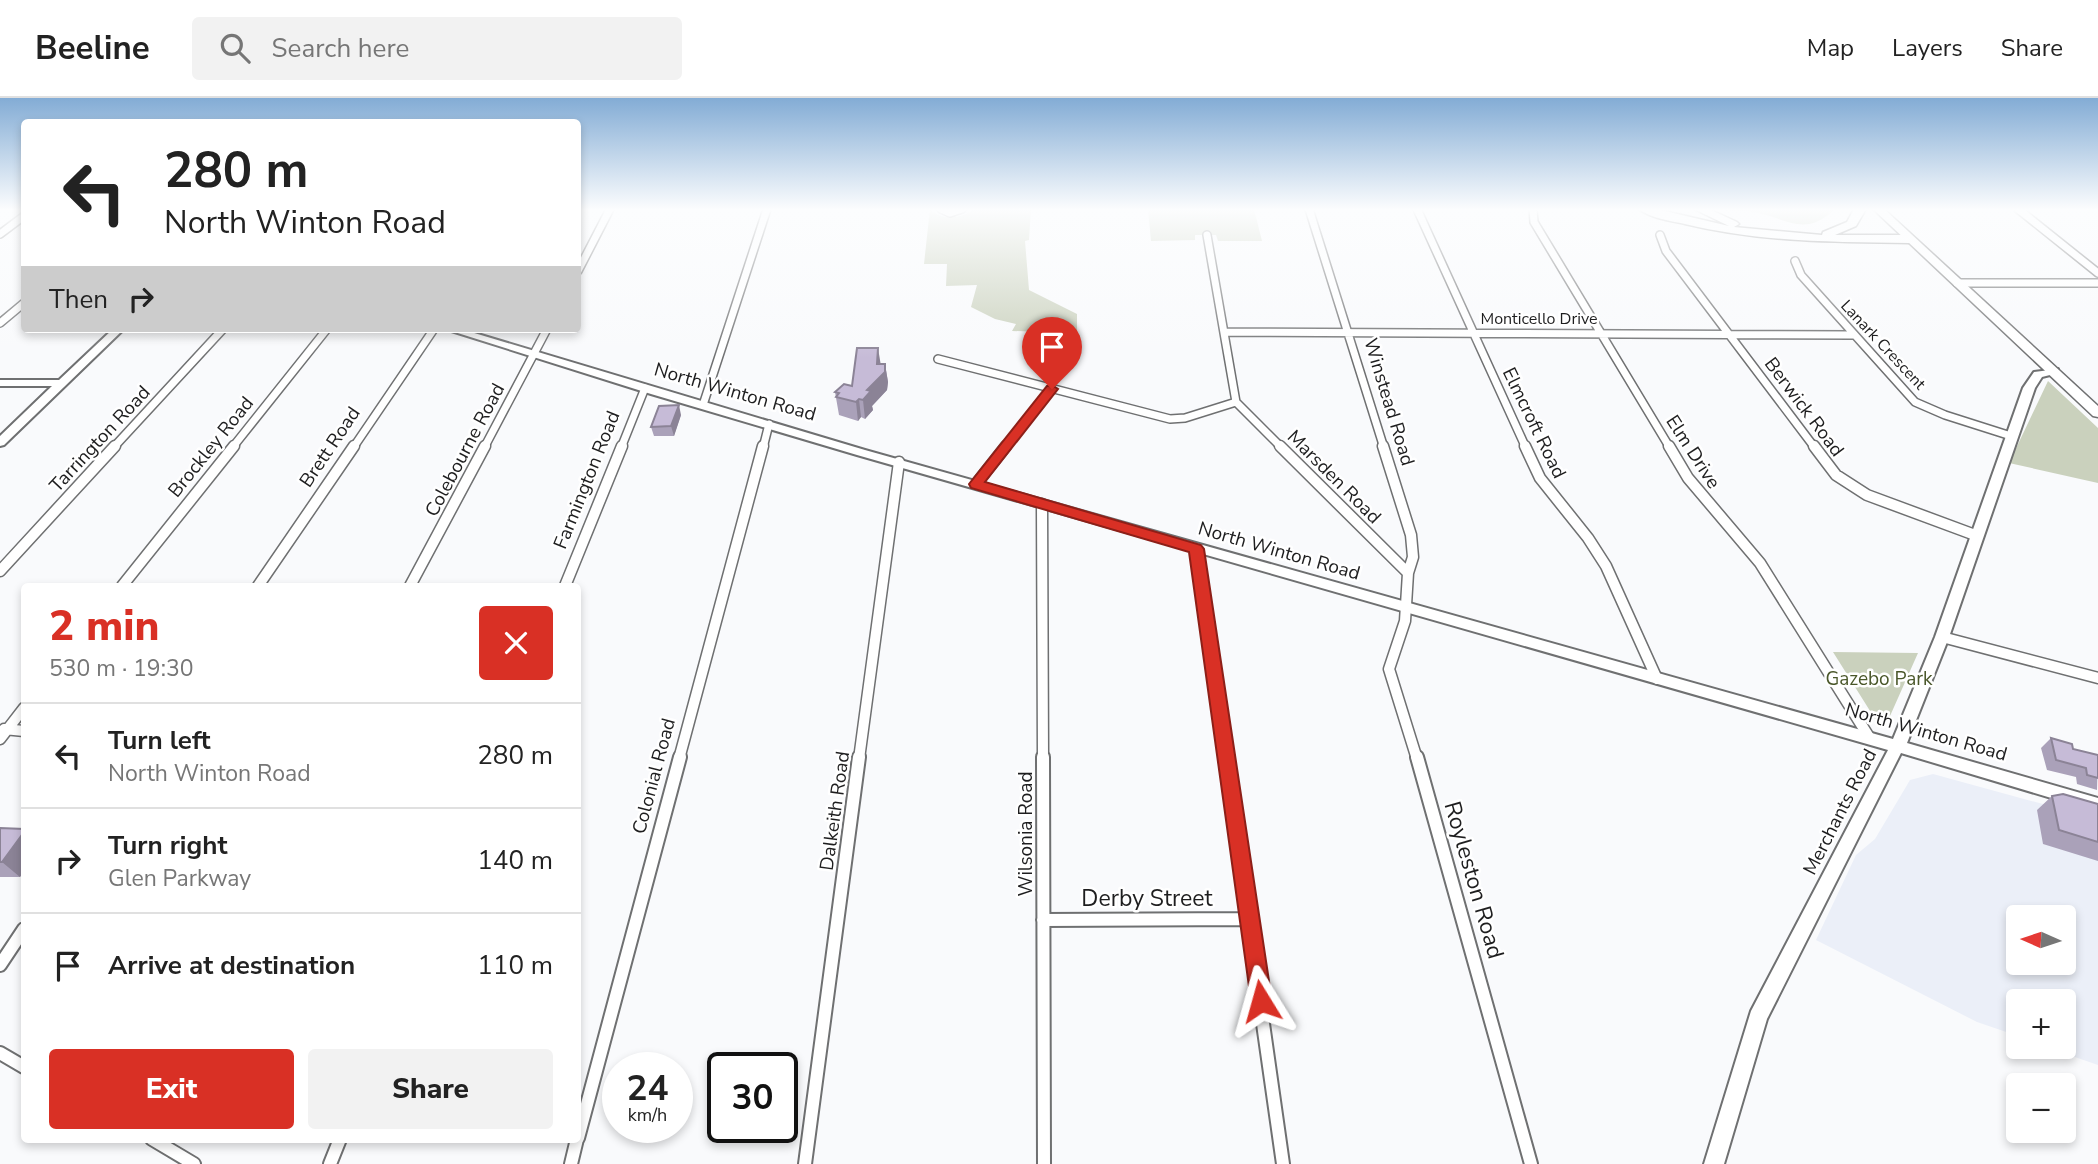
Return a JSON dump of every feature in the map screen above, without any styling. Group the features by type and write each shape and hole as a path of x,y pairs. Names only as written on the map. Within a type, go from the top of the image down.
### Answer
{"main road":[{"path":"1931,259 2098,413"},
{"path":"0,442 115,333"},
{"name":"North Winton Road","path":"463,333 1196,549 1898,745 2098,805"},
{"name":"Merchants Road","path":"1714,1164 1758,1017 1898,745 1942,637 1975,536 2033,379 2041,373 2054,372"},
{"path":"0,383 63,383"}],"street":[{"path":"703,405 751,259"},
{"path":"939,359 1170,419 1185,418 1236,402 1210,259"},
{"name":"Winstead Road","path":"1325,259 1411,535 1413,557 1408,573 1407,609"},
{"name":"Elmcroft Road","path":"1440,259 1540,478 1588,538 1606,566 1657,679"},
{"name":"Elm Drive","path":"1556,259 1688,478 1760,563 1869,737"},
{"name":"Berwick Road","path":"1672,259 1822,459 1844,481 1879,499 1975,536"},
{"path":"2080,259 2098,273"},
{"name":"Lanark Crescent","path":"1795,261 1801,275 1915,401 1945,415 2011,436"},
{"path":"1957,283 2098,283"},
{"path":"0,323 21,306"},
{"name":"Monticello Drive","path":"1224,332 1853,335"},
{"name":"Tarrington Road","path":"0,571 219,333"},
{"name":"Brockley Road","path":"124,583 324,333"},
{"name":"Brett Road","path":"260,583 431,333"},
{"name":"Colebourne Road","path":"412,583 545,333"},
{"name":"Farmington Road","path":"566,583 645,388"},
{"path":"976,484 1052,389"},
{"name":"Marsden Road","path":"1236,402 1408,573"},
{"name":"Colonial Road","path":"581,1124 769,424"},
{"name":"Dalkeith Road","path":"805,1164 899,462"},
{"name":"Wilsonia Road","path":"1042,504 1044,1164"},
{"path":"1196,549 1283,1164"},
{"name":"Royleston Road","path":"1407,609 1389,669 1428,792 1531,1164"},
{"path":"1942,637 2098,678"},
{"path":"0,739 4,729 21,711"},
{"name":"Derby Street","path":"1043,920 1250,919"},
{"path":"0,965 21,934"},
{"path":"0,1053 21,1065"},
{"path":"159,1143 194,1164"},
{"path":"330,1164 338,1143"},
{"name":"Colonial Road","path":"570,1164 576,1143"}],"shaded area":[{"path":"1933,774 2090,817 2098,824 2098,1065 2076,1057 2076,989 2006,989 2006,1032 1977,1022 1816,940 1856,855 1875,839 1910,780"}],"green space":[{"path":"925,259 1026,259 1029,290 1077,314 1077,333 1012,331 1016,324 995,319 971,307 977,285 946,286 947,264 924,264"},
{"path":"2048,381 2098,428 2098,483 2009,463"},
{"name":"Gazebo Park","path":"1833,652 1918,653 1886,725 1877,722"}],"building":[{"path":"857,348 878,348 877,364 885,364 885,372 867,390 871,391 863,400 856,402 836,397 839,393 835,392 844,384 852,386"},
{"path":"679,405 671,426 651,427 659,406"},
{"path":"2051,738 2072,744 2073,749 2098,755 2098,778 2087,775 2086,768 2056,760"},
{"path":"2063,794 2098,804 2098,842 2059,830 2052,796"},
{"path":"0,828 21,829 21,836 0,862"}],"route":[{"path":"1052,389 976,484 1196,549 1261,1001"}]}
